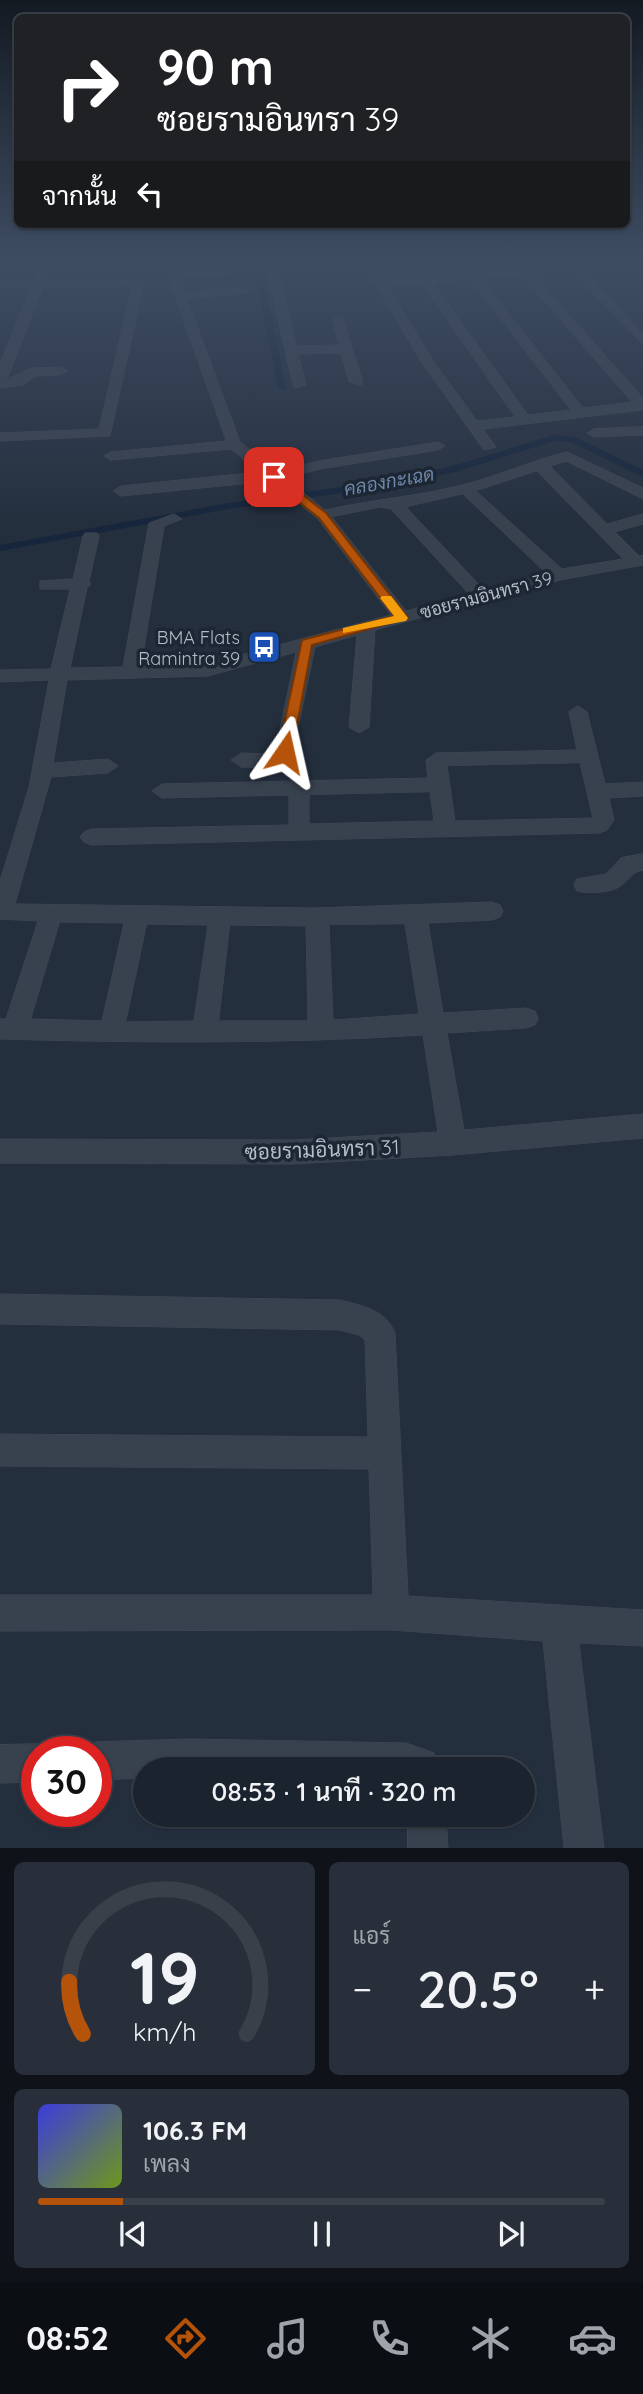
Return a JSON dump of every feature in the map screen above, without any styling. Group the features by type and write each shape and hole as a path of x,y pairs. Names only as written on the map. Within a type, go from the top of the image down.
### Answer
{"street":[{"path":"12,350 0,382 18,382 32,372 61,371"},
{"path":"0,437 105,433 123,350"},
{"path":"200,350 234,444 323,516 401,618"},
{"path":"292,350 299,385"},
{"path":"346,350 356,382"},
{"path":"421,350 489,447"},
{"path":"476,350 524,419"},
{"path":"532,350 580,413"},
{"path":"594,350 643,406"},
{"path":"474,426 643,406"},
{"path":"594,433 643,430"},
{"path":"111,456 234,444"},
{"path":"121,491 272,476 319,465 438,446"},
{"path":"323,516 381,502 396,505 466,489 564,457 574,458 643,494"},
{"path":"539,464 603,530 639,560"},
{"path":"466,489 558,575"},
{"path":"396,505 481,597"},
{"path":"131,674 157,523 174,519"},
{"path":"603,530 643,519"},
{"path":"91,536 83,584 59,675 43,771 10,911 220,918 415,916 492,911"},
{"name":"ซอยรามอินทรา 39","path":"0,676 208,670 558,575 639,560"},
{"path":"46,585 83,584"},
{"path":"359,727 368,626"},
{"path":"241,760 274,761 285,752 306,642"},
{"path":"91,837 600,825 604,820 578,712"},
{"path":"445,827 436,760 587,756"},
{"path":"43,771 108,766"},
{"path":"162,791 441,785"},
{"path":"299,788 299,830"},
{"path":"596,791 643,789"},
{"path":"585,885 612,881 629,864 643,862"},
{"path":"52,912 8,1030 205,1033 321,1031 526,1018"},
{"path":"112,1032 137,916"},
{"path":"415,916 453,1143"},
{"path":"317,917 321,1031"},
{"path":"205,1033 220,918"},
{"name":"ซอยรามอินทรา 31","path":"0,1151 293,1152 453,1143 643,1126"},
{"path":"0,1309 357,1317 380,1333 391,1612"},
{"path":"0,1450 384,1453"},
{"path":"0,1613 391,1612 559,1625 643,1628"},
{"path":"559,1625 584,1848"},
{"path":"112,1760 133,1760"},
{"path":"0,1764 21,1763"},
{"path":"427,1827 428,1848"}],"waterway":[{"path":"275,350 283,388"},
{"name":"คลองกะเฉด","path":"0,548 229,506 369,486 455,469 554,438 572,439 643,474"}],"slow traffic":[{"path":"348,630 401,618 386,598"}],"place":[{"name":"BMA Flats Ramintra 39","path":"264,647"}],"route":[{"path":"274,477 323,516 401,618 306,642 285,752"}]}
